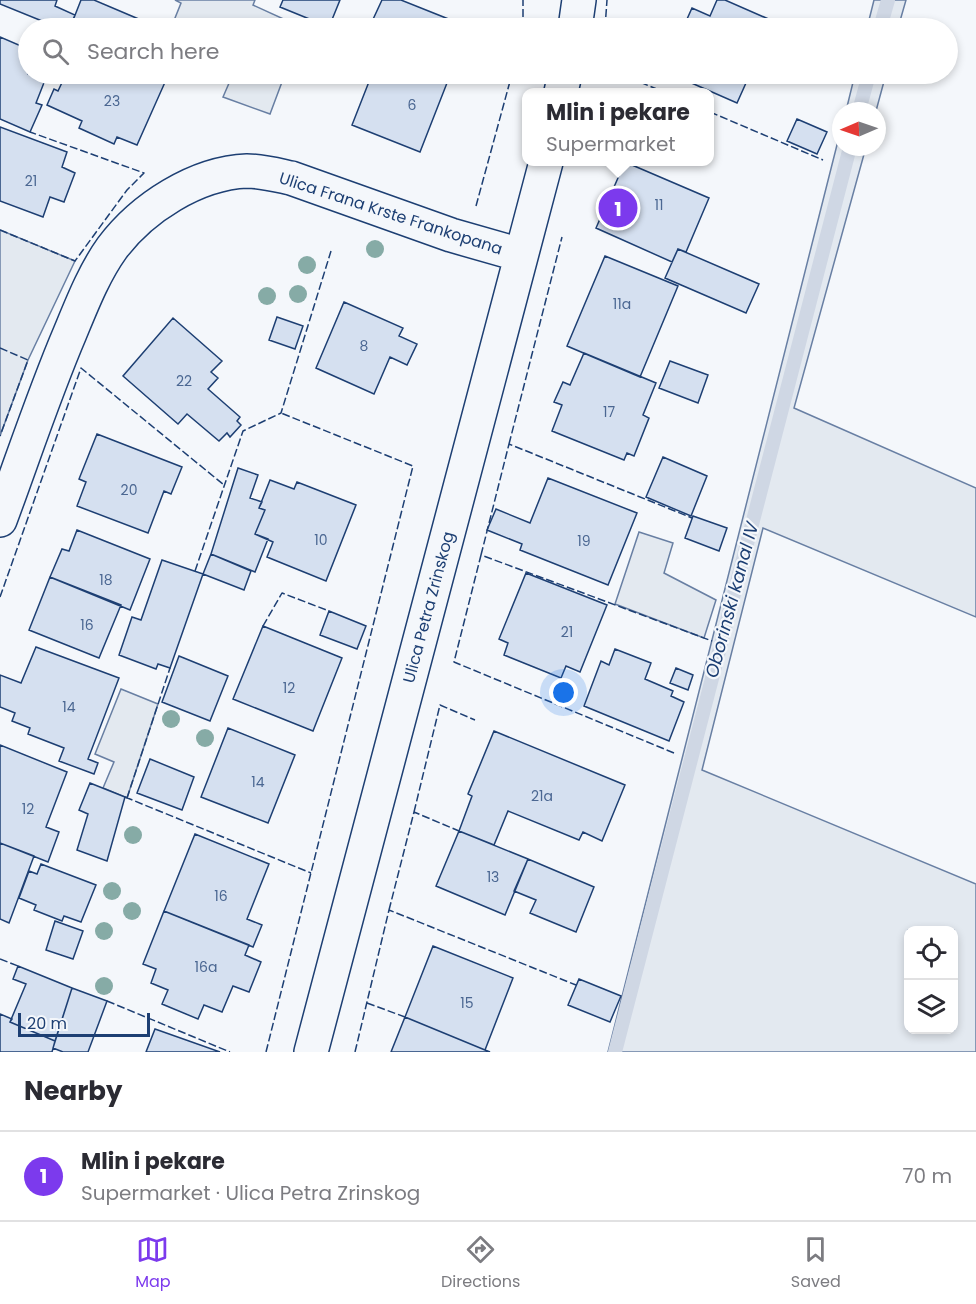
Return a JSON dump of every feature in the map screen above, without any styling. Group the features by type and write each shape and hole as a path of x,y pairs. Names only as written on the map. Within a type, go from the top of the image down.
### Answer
{"street":[{"path":"576,18 579,0"},
{"name":"Ulica Petra Zrinskog","path":"311,1052 545,166"},
{"name":"Ulica Frana Krste Frankopana","path":"0,520 56,365 96,274 112,248 129,227 182,190 220,175 246,171 267,173 303,182 451,236 520,255"}],"shaded area":[{"path":"175,0 255,0 253,5 281,18 175,18 181,3"},
{"path":"874,0 906,0 901,18 870,18"},
{"path":"229,84 281,84 270,114 223,97"},
{"path":"853,84 883,84 878,102 848,102"},
{"path":"834,156 864,156 794,408 976,488 976,617 763,528 702,770 976,884 976,1052 608,1052"},
{"path":"0,230 75,261 28,360 0,436"},
{"path":"639,532 673,543 664,573 716,600 704,638 615,604"},
{"path":"121,689 158,704 127,798 103,788 114,762 95,754"}],"building":[{"path":"0,0 57,0 55,6 75,15 74,18 35,18 0,4"},
{"path":"81,0 94,0 136,18 74,18"},
{"path":"283,0 340,0 333,18 307,18 280,7"},
{"path":"382,0 401,0 446,18 374,18"},
{"path":"717,0 725,0 766,18 688,18 692,8 710,16"},
{"path":"0,37 18,45 18,84 43,84 36,103 42,105 30,132 0,119"},
{"path":"61,84 164,84 137,145 117,137 114,144 79,128 82,121 47,105 54,89 58,91"},
{"path":"368,84 447,84 420,152 352,125"},
{"path":"694,84 746,84 737,103 714,93 714,88 703,88"},
{"path":"797,119 827,132 817,154 787,141"},
{"path":"0,127 67,152 62,167 75,173 64,202 50,197 43,217 0,201"},
{"path":"623,166 634,166 709,198 686,252 678,249 672,262 596,228"},
{"path":"678,249 759,284 746,313 665,278"},
{"path":"605,256 678,286 640,377 567,346"},
{"path":"344,302 403,328 399,336 417,344 407,365 390,357 374,394 316,368"},
{"path":"277,317 303,326 295,349 269,340"},
{"path":"173,318 222,361 211,372 218,378 208,389 240,417 237,421 241,425 230,437 227,433 219,441 187,414 178,424 123,376"},
{"path":"584,353 656,383 643,415 649,418 634,456 627,453 624,460 552,431 562,405 554,402 563,382 570,385"},
{"path":"670,361 708,375 698,403 659,388"},
{"path":"97,434 182,467 171,494 164,491 148,533 77,506 86,482 79,479"},
{"path":"663,457 707,476 691,516 646,497"},
{"path":"238,468 258,475 250,498 262,502 259,508 265,510 255,534 268,539 255,572 211,554"},
{"path":"548,478 637,513 608,585 520,550 522,544 487,530 496,509 530,523"},
{"path":"270,480 294,489 297,482 356,505 326,581 267,557 273,542 255,534 265,510 259,508"},
{"path":"693,516 727,528 719,551 685,538"},
{"path":"77,530 150,559 130,610 50,577 62,549 69,551"},
{"path":"211,554 251,571 244,590 203,574"},
{"path":"162,560 203,574 170,668 158,664 156,669 119,655 132,617 141,620"},
{"path":"526,573 607,605 580,672 566,666 561,678 504,655 508,643 499,639"},
{"path":"50,577 121,605 99,658 29,630"},
{"path":"329,611 366,626 357,649 320,635"},
{"path":"263,626 342,658 313,731 233,699"},
{"path":"36,647 119,678 88,759 98,763 94,774 59,761 64,748 28,734 30,728 12,721 15,713 0,707 0,675 21,683"},
{"path":"615,649 651,663 645,679 673,691 671,696 684,702 669,741 584,706 601,661 609,665"},
{"path":"179,656 228,676 210,721 162,702"},
{"path":"676,668 693,675 688,690 670,683"},
{"path":"228,728 295,755 268,823 201,797"},
{"path":"494,731 625,785 602,841 583,832 579,840 508,811 494,845 459,831 472,796 468,794"},
{"path":"0,745 67,772 46,827 59,832 48,862 0,843"},
{"path":"150,759 194,777 182,810 137,793"},
{"path":"90,783 125,797 107,861 77,850 88,814 79,810"},
{"path":"459,831 528,859 505,915 436,886"},
{"path":"195,834 269,864 247,919 262,925 253,947 164,911"},
{"path":"0,843 34,856 9,923 0,919"},
{"path":"528,859 594,887 576,932 530,913 536,900 514,891"},
{"path":"41,864 96,885 81,922 64,916 62,921 34,910 36,905 19,898 29,871 37,874"},
{"path":"164,911 249,945 245,955 261,962 249,992 233,986 222,1012 204,1005 198,1019 162,1004 168,990 151,983 156,969 143,964"},
{"path":"55,921 83,931 73,959 46,950"},
{"path":"433,946 513,978 485,1050 405,1017"},
{"path":"18,966 72,988 55,1041 10,1022 26,984 13,979"},
{"path":"579,979 621,996 610,1022 568,1005"},
{"path":"72,988 107,1001 88,1052 63,1052 53,1048"},
{"path":"0,1014 12,1019 10,1022 55,1041 52,1052 0,1052"},
{"path":"405,1017 485,1050 490,1052 391,1052"},
{"path":"155,1029 220,1052 146,1052"}],"waterway":[{"name":"Oborinski kanal IV","path":"883,18 888,0"},
{"name":"Oborinski kanal IV","path":"861,102 866,84"},
{"name":"Oborinski kanal IV","path":"615,1052 848,156"}],"fence":[{"path":"523,0 523,18"},
{"path":"606,18 607,0"},
{"path":"476,206 509,84"},
{"path":"644,84 654,88"},
{"path":"714,114 823,160"},
{"path":"0,230 75,261 127,190 144,173 30,132"},
{"path":"509,444 562,237"},
{"path":"195,571 243,431 281,413 331,251"},
{"path":"0,348 28,360 0,436"},
{"path":"0,597 81,368 224,485"},
{"path":"266,1052 413,466 281,413"},
{"path":"481,555 509,444 692,518"},
{"path":"674,753 454,662 481,555 712,641"},
{"path":"263,626 282,593 329,611"},
{"path":"127,798 170,668"},
{"path":"414,812 440,705 475,720"},
{"path":"125,797 311,873"},
{"path":"389,910 414,812 459,831"},
{"path":"355,1052 389,910 576,985"},
{"path":"0,959 18,966"},
{"path":"107,1001 230,1052"},
{"path":"367,1003 405,1017"}],"place":[{"name":"Mlin i pekare","path":"618,208"}]}
